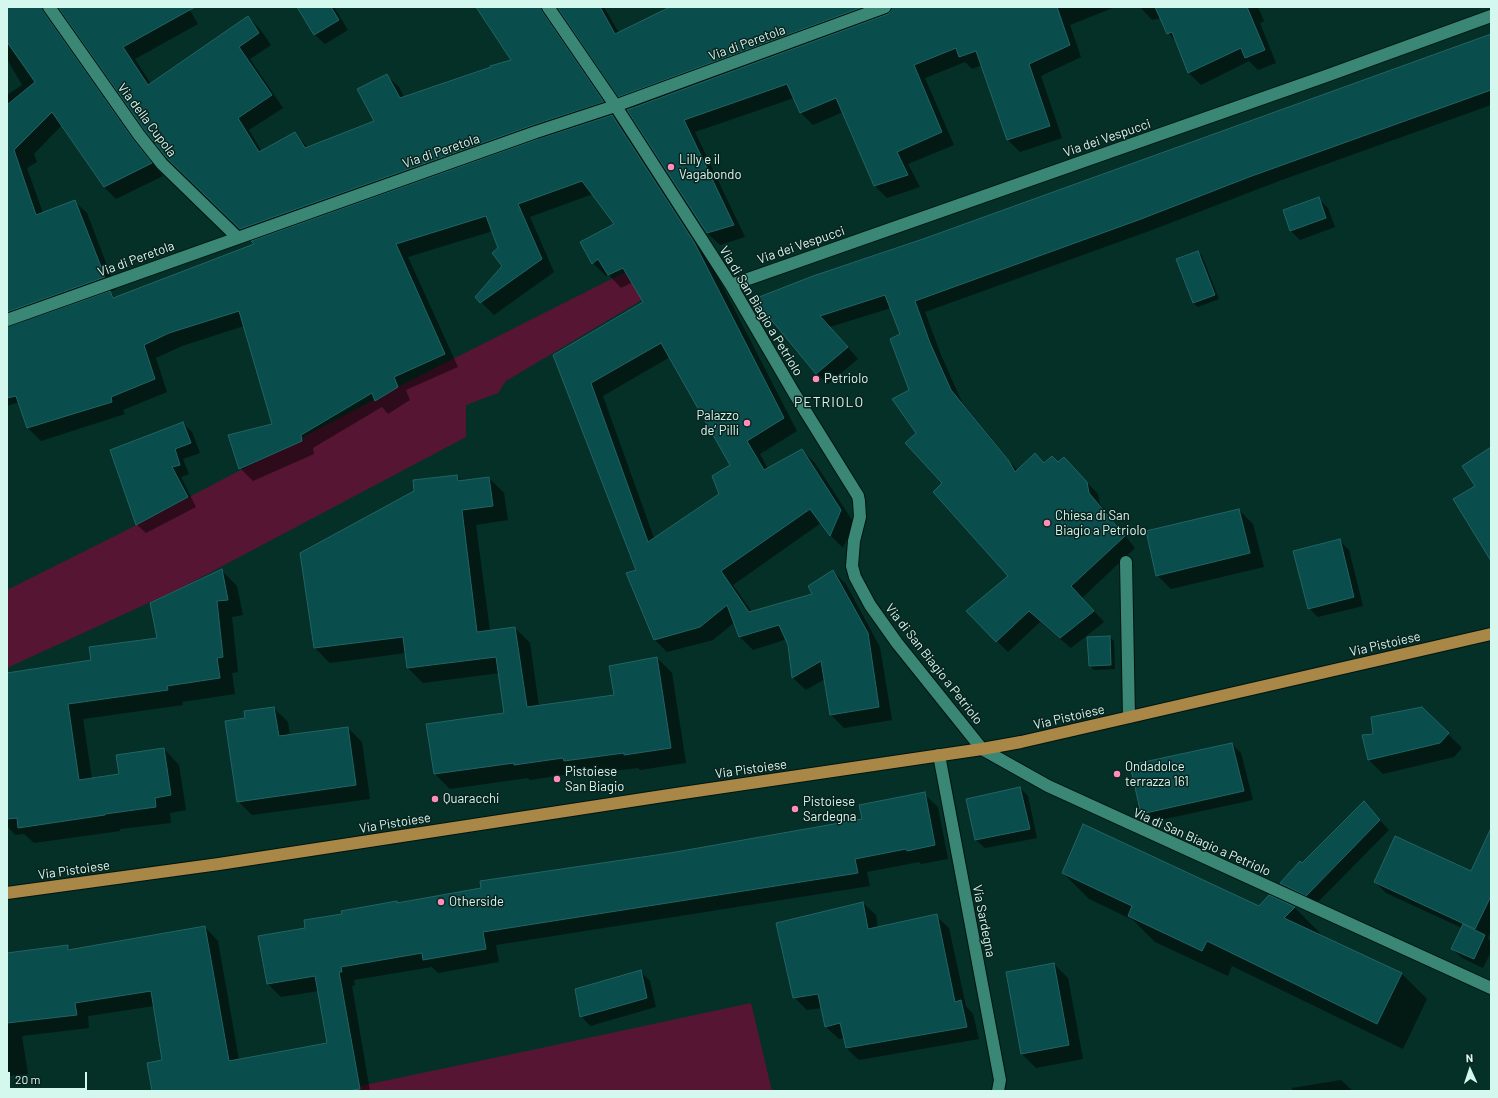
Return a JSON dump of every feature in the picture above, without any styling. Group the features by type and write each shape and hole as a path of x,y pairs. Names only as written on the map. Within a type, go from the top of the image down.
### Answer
{"main road":[{"name":"Via Pistoiese","path":"7,893 219,864 982,749 1021,742 1491,634"}],"street":[{"name":"Via della Cupola","path":"49,7 79,52 143,141 162,164 238,237"},
{"name":"Via di San Biagio a Petriolo","path":"548,7 616,106 731,285 794,392 858,496 860,517 854,541 852,566 855,577 870,605 897,643 982,749 1048,786 1491,988"},
{"name":"Via di Peretola","path":"7,320 529,134 616,106 885,7"},
{"name":"Via dei Vespucci","path":"731,285 1326,76 1491,16"},
{"path":"1126,562 1129,717"},
{"name":"Via Sardegna","path":"939,755 1000,1080 998,1091"}],"shaded area":[{"path":"687,241 699,266 506,381 498,393 466,405 466,437 181,588 7,668 7,590 117,535 425,373"},
{"path":"751,1003 772,1091 336,1091 546,1047"}],"building":[{"path":"7,7 42,7 43,11 133,139 152,163 104,187 52,112 14,150 36,215 75,200 105,277 7,312 7,105 35,82 7,42"},
{"path":"58,7 195,7 123,47 148,85 248,16 259,33 239,47 272,95 238,118 259,152 295,132 305,148 374,121 357,89 387,74 400,98 511,60 476,7 541,7 542,11 604,102 533,125 240,229 166,157 145,131"},
{"path":"297,7 331,7 339,20 314,35"},
{"path":"557,7 600,7 615,34 670,7 863,7 618,97"},
{"path":"892,7 1057,7 1070,45 1029,64 1050,126 1007,140 976,51 959,57 956,48 914,65 942,132 897,152 908,175 874,186 836,98 800,113 787,84 684,120 734,225 707,233 627,110 888,14"},
{"path":"1155,7 1247,7 1265,50 1245,58 1241,48 1188,73 1172,32 1167,34"},
{"path":"1491,34 1491,90 1249,177 1141,219 915,301 930,343 951,390 1009,461 1015,472 1035,453 1044,463 1052,456 1058,462 1064,457 1087,482 1089,493 1125,536 1071,586 1094,611 1060,638 1029,611 996,642 966,611 1008,576 933,492 942,483 905,443 916,433 892,399 909,390 890,339 900,334 885,295 820,316 848,347 816,374 754,299 813,276 923,239"},
{"path":"612,115 694,242 784,418 747,441 764,470 802,449 841,510 830,536 810,509 721,571 749,612 812,594 808,586 833,570 868,633 879,707 830,715 821,661 792,678 788,645 779,625 739,637 727,605 700,627 654,640 626,573 636,570 553,355 643,302 623,268 608,275 598,259 592,264 580,242 614,224 582,181 518,204 542,259 480,303 475,297 502,266 492,253 498,248 486,216 396,244 445,354 394,377 398,387 375,401 372,393 301,435 302,441 239,469 228,435 272,424 239,311 169,333 144,345 155,379 111,397 112,402 27,428 16,396 7,398 7,327 110,291 113,298 254,244 251,241 538,139","holes":["661,343 730,465 712,476 719,494 648,542 591,383"]},
{"path":"1319,197 1326,218 1290,231 1283,210"},
{"path":"1198,251 1215,295 1193,303 1176,259"},
{"path":"183,422 191,443 175,449 180,465 172,467 188,497 136,525 110,450"},
{"path":"1491,447 1491,561 1453,499 1475,486 1462,466"},
{"path":"457,475 458,481 489,477 493,506 462,510 477,632 515,627 527,707 614,695 609,666 657,657 671,748 624,755 624,753 564,761 563,758 514,765 514,763 434,774 426,724 504,713 496,657 407,668 403,637 314,648 300,553 414,491 413,480"},
{"path":"1239,509 1250,553 1156,576 1146,531"},
{"path":"1340,539 1354,597 1308,609 1293,551"},
{"path":"222,569 228,600 217,601 223,657 217,658 220,678 167,686 168,690 68,704 79,780 119,774 116,755 164,748 171,795 155,798 156,807 18,828 17,818 7,819 7,673 91,660 89,647 157,638 150,603"},
{"path":"1110,636 1111,665 1089,666 1087,637"},
{"path":"274,707 279,736 348,727 356,785 237,802 225,721 245,718 244,711"},
{"path":"1422,707 1449,733 1440,743 1368,760 1362,735 1373,734 1371,717"},
{"path":"1232,743 1244,791 1141,814 1130,765"},
{"path":"1020,787 1030,829 975,840 966,799"},
{"path":"925,792 935,845 855,859 858,873 483,932 486,949 423,960 422,953 341,967 342,972 339,972 360,1089 347,1091 152,1091 147,1063 162,1060 151,991 75,1003 77,1015 7,1023 7,953 68,945 68,950 205,926 229,1061 327,1043 315,976 267,984 258,936 305,928 304,920 342,914 341,911 481,888 480,881 670,853 862,819 859,805"},
{"path":"1364,801 1380,820 1306,896 1280,883 1300,861 1302,863"},
{"path":"1083,824 1259,906 1269,895 1295,907 1284,918 1402,973 1377,1024 1207,941 1202,951 1128,916 1132,906 1062,873"},
{"path":"1491,828 1491,896 1475,929 1374,882 1395,836 1471,871"},
{"path":"863,902 868,929 937,914 955,1002 961,1000 967,1027 846,1048 840,1023 825,1027 818,994 793,998 776,923"},
{"path":"1463,924 1485,935 1474,959 1451,949"},
{"path":"1054,963 1069,1045 1021,1054 1006,972"},
{"path":"641,970 647,998 580,1017 575,989"}],"place":[{"name":"Lilly e il Vagabondo","path":"671,167"},
{"name":"Petriolo","path":"816,379"},
{"name":"Palazzo de’ Pilli","path":"747,423"},
{"name":"Chiesa di San Biagio a Petriolo","path":"1047,523"},
{"name":"Ondadolce terrazza 161","path":"1117,774"},
{"name":"Pistoiese San Biagio","path":"557,779"},
{"name":"Quaracchi","path":"435,799"},
{"name":"Pistoiese Sardegna","path":"795,809"},
{"name":"Otherside","path":"441,902"}],"district":[{"name":"PETRIOLO","path":"829,402"}]}
